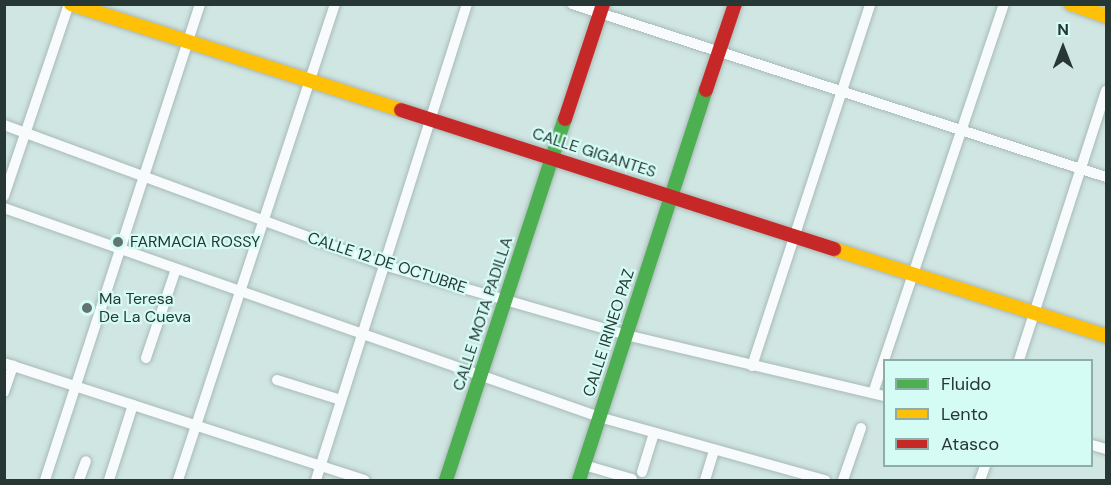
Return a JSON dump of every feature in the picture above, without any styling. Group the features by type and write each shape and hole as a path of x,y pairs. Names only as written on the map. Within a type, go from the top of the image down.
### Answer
{"main road":[{"name":"CALLE GIGANTES","path":"70,4 1107,336"},
{"name":"CALLE IRINEO PAZ","path":"579,480 670,195 735,4"},
{"path":"1071,4 1107,16"},
{"name":"CALLE MOTA PADILLA","path":"446,480 551,157 602,9"}],"street":[{"path":"4,196 70,4"},
{"path":"45,480 200,4"},
{"path":"178,480 265,222 335,4"},
{"path":"316,480 468,4"},
{"path":"572,4 602,9 719,52 1107,177"},
{"path":"752,366 870,4"},
{"path":"884,359 1004,4"},
{"path":"1019,359 1107,91"},
{"name":"CALLE 12 DE OCTUBRE","path":"4,125 384,265 626,335 883,396"},
{"path":"4,207 599,417 825,480"},
{"path":"146,358 176,269"},
{"path":"873,393 883,362"},
{"path":"4,393 9,364 365,480"},
{"path":"277,380 342,400"},
{"path":"108,480 133,405"},
{"path":"843,480 861,428"},
{"path":"642,472 654,433"},
{"path":"705,480 714,450"},
{"path":"80,480 86,461"},
{"path":"584,465 632,479"}],"traffic: fast":[{"path":"579,480 706,90"},
{"path":"446,480 565,119"}],"traffic: slow":[{"path":"71,4 401,110"},
{"path":"1071,4 1106,16"},
{"path":"834,249 1106,336"}],"traffic: jam":[{"path":"565,119 603,4"},
{"path":"706,90 735,4"},
{"path":"401,110 834,249"}],"place":[{"name":"FARMACIA ROSSY","path":"118,242"},
{"name":"Ma Teresa De La Cueva","path":"87,308"}]}
